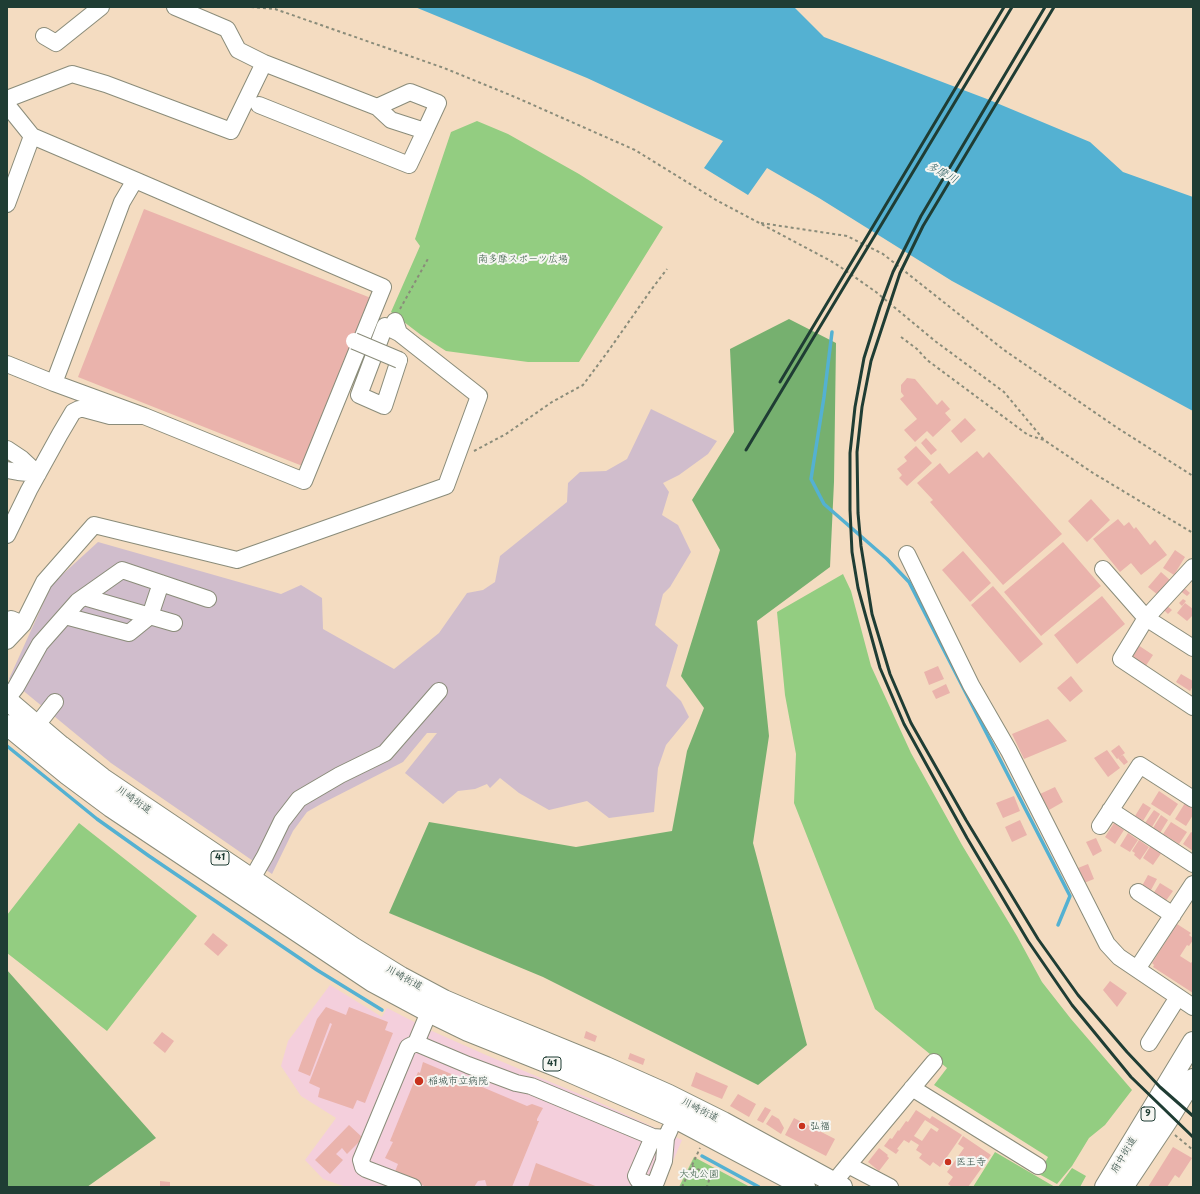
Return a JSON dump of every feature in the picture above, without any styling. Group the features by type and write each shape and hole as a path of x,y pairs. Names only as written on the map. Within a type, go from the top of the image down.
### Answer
{"main road":[{"name":"川崎街道","path":"7,700 30,732 68,776 111,807 247,888 354,948 401,977 444,1000 606,1066 805,1187"},
{"name":"川崎街道","path":"7,725 30,732"},
{"name":"川崎街道","path":"247,888 350,967 429,1012 468,1031 563,1068 679,1110 836,1185"},
{"name":"府中街道","path":"1105,1187 1193,1042"},
{"name":"府中街道","path":"1123,1187 1193,1079"}],"street":[{"path":"44,36 56,44 101,7"},
{"path":"175,7 227,29 238,50 376,107 391,120 424,131"},
{"path":"7,99 72,74 106,84 231,131 264,62"},
{"path":"259,105 409,164 438,103 410,92 376,107"},
{"path":"7,105 32,136 383,287 304,481 144,416 7,364"},
{"path":"7,204 32,136"},
{"path":"54,383 122,202 135,180"},
{"path":"7,641 15,623 44,582 94,525 237,560 446,486 479,396 397,327 384,326 359,395 384,406 399,360 354,341"},
{"path":"7,535 38,474 74,412 84,409 110,416 144,416"},
{"path":"7,449 22,459 38,474"},
{"path":"7,470 38,474"},
{"path":"907,554 972,685 1009,751 1107,944 1120,957 1193,1007"},
{"path":"1193,567 1146,618 1121,659 1193,707"},
{"path":"1103,569 1146,618 1193,648"},
{"path":"7,700 16,688 40,644 78,601 122,570 208,599"},
{"path":"65,616 129,632 150,616 160,583"},
{"path":"84,597 174,623"},
{"path":"247,888 282,821 299,799 340,775 385,753 438,691"},
{"path":"30,732 55,702"},
{"path":"1100,826 1140,765 1193,799"},
{"path":"1110,810 1193,864"},
{"path":"1138,969 1193,884"},
{"path":"1138,892 1173,915"},
{"path":"1149,1043 1178,997"},
{"path":"413,1187 366,1169 363,1167 361,1160 408,1047 416,1043 429,1012 444,1000"},
{"path":"416,1043 468,1065 516,1083 531,1086 660,1137 679,1110"},
{"path":"836,1185 848,1165 934,1062"},
{"path":"912,1088 1038,1166"},
{"path":"848,1165 890,1187"}],"path":[{"path":"251,7 275,9 444,68 515,97 635,150 716,200 829,260 876,292 935,340 1004,392 1044,440 1093,473 1193,533"},
{"path":"757,222 847,236 883,254 1004,350 1116,427 1193,476"},
{"path":"397,327 400,308 429,257"},
{"path":"455,461 506,434 552,402 582,385 667,269"},
{"path":"901,337 939,369 1028,435 1044,440"},
{"path":"1172,1132 1193,1150"},
{"path":"682,1187 702,1144"},
{"path":"692,1166 710,1177 707,1187"}],"shaded area":[{"path":"651,409 717,441 708,454 679,475 663,483 669,492 662,515 678,525 691,552 670,587 663,594 655,625 678,645 666,686 681,701 689,717 666,745 658,768 654,812 609,818 587,801 549,810 519,793 500,778 490,788 487,784 475,789 458,791 443,804 405,773 437,733 427,733 403,762 307,812 293,831 272,874 111,763 9,679 52,584 98,542 281,594 301,585 322,598 323,629 394,669 439,633 467,593 483,590 495,582 500,556 567,502 568,483 580,472 606,471 627,459"},
{"name":"稲城市立病院","path":"330,985 382,1017 387,1008 432,1031 596,1101 682,1140 662,1187 346,1187 323,1179 305,1160 336,1118 301,1096 281,1066 288,1041"}],"green space":[{"name":"南多摩スポーツ広場","path":"477,121 508,134 579,174 663,227 579,362 528,362 446,351 421,335 391,312 420,246 415,239 451,132"},
{"path":"789,319 836,343 834,482 830,567 757,621 769,736 753,843 807,1045 758,1085 543,977 389,913 429,822 576,847 672,831 687,751 704,708 681,676 720,550 692,500 734,432 730,349"},
{"path":"843,574 851,591 871,666 911,753 962,845 1017,936 1042,982 1071,1019 1132,1090 1105,1125 1089,1138 1072,1166 1057,1184 1039,1174 1048,1157 934,1085 947,1068 875,1009 794,803 796,754 785,695 777,612"},
{"path":"79,823 197,916 107,1031 7,953 7,915"},
{"path":"7,970 156,1138 87,1187 7,1187"},
{"path":"995,1152 1055,1187 973,1187"},
{"name":"大丸公園","path":"694,1157 750,1187 679,1187"},
{"path":"1072,1168 1086,1176 1080,1187 1058,1187"}],"water":[{"name":"多摩川","path":"415,7 794,7 824,37 987,99 1090,142 1123,172 1193,197 1193,411 952,281 819,198 767,168 748,195 704,168 723,141 587,78"}],"building":[{"path":"144,209 371,298 305,467 78,377"},
{"path":"907,378 915,379 937,405 942,400 950,409 945,413 951,420 933,437 927,431 915,442 904,430 917,419 900,399 904,396 901,392 901,385"},
{"path":"965,418 976,430 961,443 951,431"},
{"path":"926,438 937,450 931,455 921,443"},
{"path":"916,446 932,463 907,486 899,478 902,475 897,469 907,461 904,457"},
{"path":"977,451 983,458 989,452 1062,534 1003,585 930,502 933,500 917,483 940,463 949,474"},
{"path":"1091,499 1110,520 1087,542 1068,521"},
{"path":"1118,519 1124,526 1129,522 1134,529 1136,527 1150,545 1155,540 1167,555 1141,575 1131,563 1120,572 1093,539"},
{"path":"1063,542 1101,586 1041,636 1004,592"},
{"path":"1175,550 1185,557 1174,575 1163,568"},
{"path":"963,551 991,583 970,602 942,570"},
{"path":"1161,572 1170,580 1158,595 1148,587"},
{"path":"993,586 1043,644 1020,663 971,605"},
{"path":"1182,586 1190,593 1187,596 1179,590"},
{"path":"1102,596 1125,624 1077,664 1054,635"},
{"path":"1183,599 1186,601 1182,606 1179,603"},
{"path":"1185,603 1193,609 1193,615 1187,621 1177,613"},
{"path":"1166,605 1172,610 1168,614 1163,609"},
{"path":"1138,645 1153,655 1145,667 1131,657"},
{"path":"938,666 944,679 929,685 924,672"},
{"path":"1181,674 1193,681 1193,686 1190,691 1176,682"},
{"path":"1071,676 1083,691 1070,702 1057,688"},
{"path":"946,684 950,693 936,699 932,691"},
{"path":"1048,719 1067,741 1024,759 1012,734"},
{"path":"1119,745 1125,753 1117,759 1111,751"},
{"path":"1107,750 1120,768 1108,777 1094,758"},
{"path":"1123,755 1128,762 1124,765 1118,758"},
{"path":"1055,787 1063,802 1049,810 1040,794"},
{"path":"1159,791 1178,804 1170,816 1151,804"},
{"path":"1014,796 1020,811 1003,818 996,803"},
{"path":"1143,803 1151,808 1143,821 1135,816"},
{"path":"1185,803 1193,809 1193,815 1186,826 1175,819"},
{"path":"1154,810 1160,814 1152,827 1145,823"},
{"path":"1161,815 1168,820 1160,833 1153,828"},
{"path":"1020,820 1027,835 1012,842 1005,827"},
{"path":"1171,822 1187,832 1179,844 1163,834"},
{"path":"1114,823 1124,830 1115,844 1105,837"},
{"path":"1191,832 1193,833 1193,851 1183,844"},
{"path":"1128,833 1138,840 1130,852 1120,846"},
{"path":"1096,838 1102,851 1093,856 1086,842"},
{"path":"1139,840 1149,847 1140,860 1132,851"},
{"path":"1151,845 1162,852 1153,865 1143,858"},
{"path":"1088,864 1094,879 1084,883 1078,868"},
{"path":"1148,875 1157,879 1151,890 1142,886"},
{"path":"1160,883 1173,891 1165,902 1153,894"},
{"path":"1177,924 1191,933 1189,935 1193,938 1189,946 1187,945 1180,956 1191,963 1193,960 1193,993 1153,967 1154,965 1152,963"},
{"path":"213,933 228,945 218,956 204,944"},
{"path":"1110,981 1127,993 1117,1007 1103,990"},
{"path":"326,1007 346,1015 349,1007 388,1022 385,1030 393,1033 365,1103 357,1100 353,1109 318,1097 320,1088 309,1083 332,1024 330,1023 310,1076 298,1071 317,1019"},
{"path":"586,1031 597,1036 595,1042 584,1038"},
{"path":"162,1032 174,1041 165,1053 153,1043"},
{"path":"630,1053 645,1059 643,1065 628,1059"},
{"path":"423,1062 527,1106 532,1104 543,1108 537,1119 537,1121 539,1121 512,1187 487,1187 485,1180 478,1181 474,1187 427,1187 394,1174 398,1164 385,1158 393,1142 390,1141 418,1072 420,1073"},
{"path":"696,1072 728,1086 722,1099 691,1086"},
{"path":"738,1094 756,1104 749,1117 730,1106"},
{"path":"765,1107 771,1110 763,1123 757,1120"},
{"path":"916,1110 930,1119 932,1116 962,1135 940,1167 933,1162 930,1166 919,1158 922,1154 916,1150 919,1145 911,1140 909,1143 904,1140 897,1149 899,1150 896,1154 884,1146 890,1138 892,1139 906,1121 908,1122","holes":["925,1120 939,1129 937,1132 931,1128 922,1141 914,1136"]},
{"path":"772,1115 779,1119 784,1128 781,1134 766,1124"},
{"path":"794,1118 835,1139 826,1156 785,1135"},
{"path":"349,1125 363,1138 347,1154 342,1148 336,1154 343,1160 330,1174 315,1160"},
{"path":"963,1136 991,1155 968,1187 952,1187 948,1184 953,1177 947,1172 964,1148 958,1144"},
{"path":"1173,1147 1192,1158 1179,1178 1175,1175 1167,1187 1148,1187"},
{"path":"879,1148 888,1155 887,1156 889,1158 879,1171 868,1162"},
{"path":"536,1163 598,1187 528,1187"},
{"path":"160,1181 170,1182 170,1187 160,1187"}],"waterway":[{"path":"832,332 824,397 811,479 824,504 887,559 909,582 1070,896 1058,925"},
{"path":"7,746 97,819 149,856 317,970 382,1010"},
{"path":"702,1156 759,1187"}],"railway":[{"path":"780,382 1004,7"},
{"path":"746,450 1012,7"},
{"path":"1045,7 921,216 893,272 880,307 864,358 855,407 850,453 852,552 858,588 880,668 904,724 967,838 1028,941 1072,1005 1131,1077 1193,1137"},
{"path":"1054,7 923,226 900,273 871,361 862,407 857,452 858,513 861,546 872,614 890,674 911,723 966,820 1038,939 1078,995 1127,1052 1160,1087 1193,1116"}],"place":[{"name":"稲城市立病院","path":"419,1081"},
{"name":"弘福","path":"802,1126"},
{"name":"医王寺","path":"948,1162"}]}
